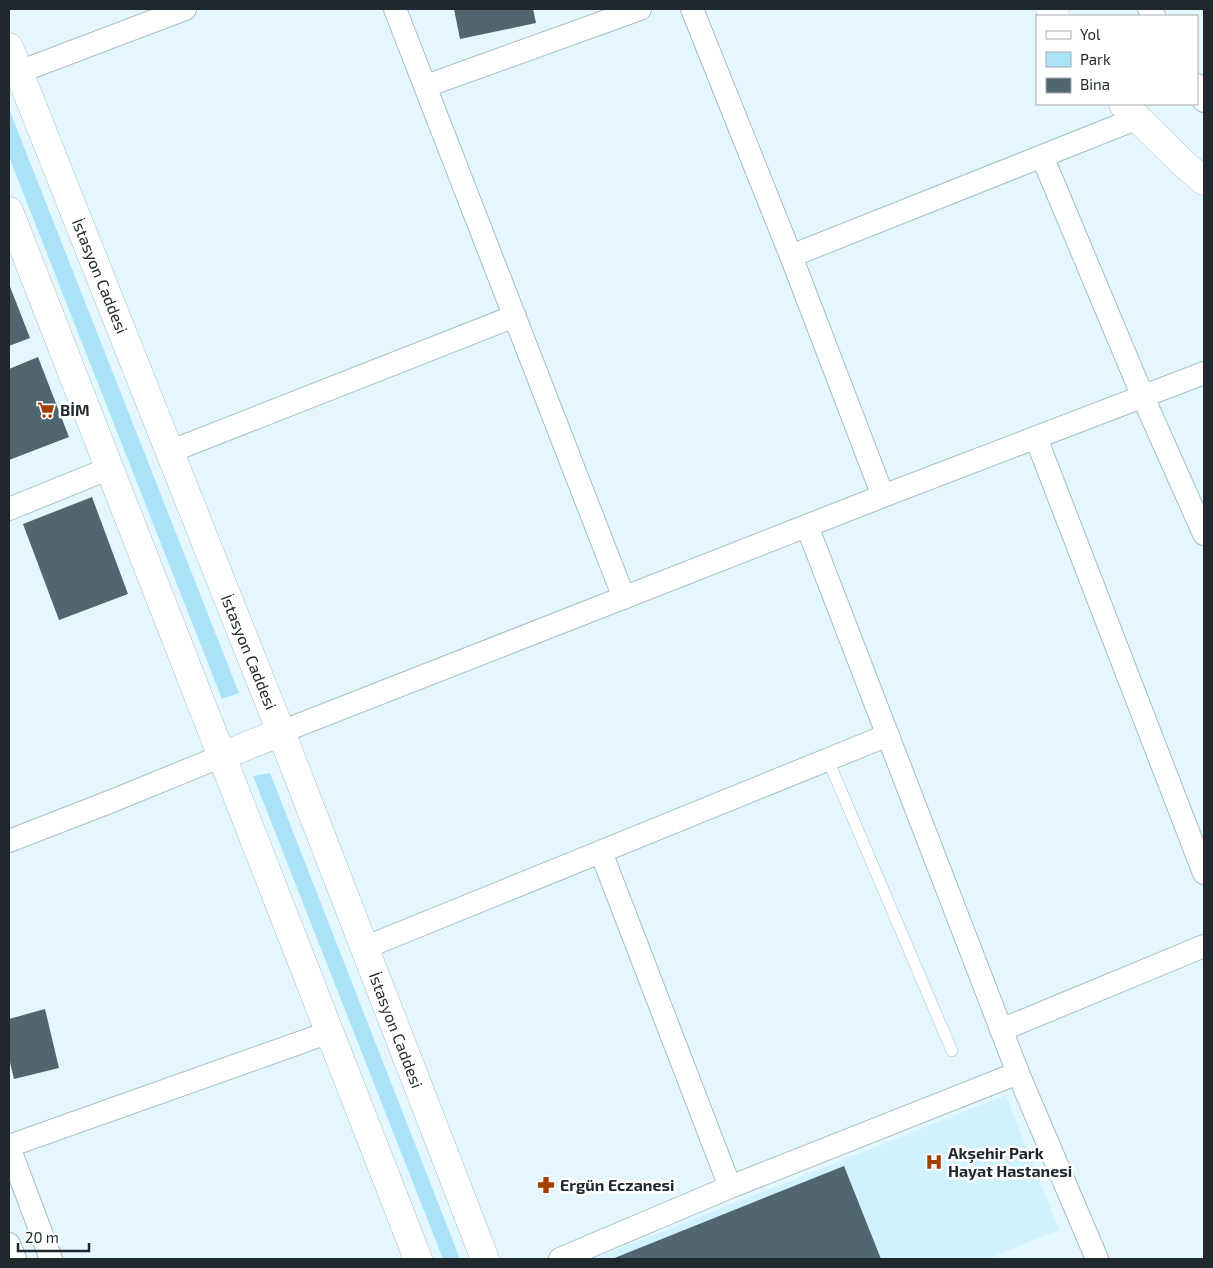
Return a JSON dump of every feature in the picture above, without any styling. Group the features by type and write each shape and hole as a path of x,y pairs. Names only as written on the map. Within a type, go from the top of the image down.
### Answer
{"main road":[{"name":"İstasyon Caddesi","path":"9,47 281,732 485,1259"},
{"path":"1131,111 1185,165 1204,181"},
{"path":"9,212 418,1259"},
{"path":"222,756 281,732"}],"street":[{"path":"19,72 186,9"},
{"path":"395,9 624,598"},
{"path":"426,86 640,9"},
{"path":"692,9 792,256 883,496"},
{"path":"1198,87 1204,101"},
{"path":"792,256 1042,156 1131,111"},
{"path":"1042,156 1143,397 1204,534"},
{"path":"170,452 515,316"},
{"path":"281,732 883,496 1204,373"},
{"path":"1036,438 1204,873"},
{"path":"9,509 110,468"},
{"path":"807,526 1088,1257"},
{"path":"364,948 888,735"},
{"path":"9,840 112,801 222,756"},
{"path":"600,852 730,1187"},
{"path":"1001,1030 1204,946"},
{"path":"51,1259 9,1147 330,1032"},
{"path":"560,1259 730,1187 1018,1073"},
{"path":"9,1244 14,1259"}],"lane":[{"path":"828,760 952,1051"}],"shaded area":[{"name":"Akşehir Park Hayat Hastanesi","path":"1006,1095 1059,1230 987,1259 593,1259"}],"green space":[{"path":"9,109 239,693 222,699 9,157"},
{"path":"270,773 460,1259 443,1259 253,776"}],"building":[{"path":"454,9 533,9 536,23 460,39"},
{"path":"9,284 30,338 9,346"},
{"path":"38,357 69,437 9,460 9,369"},
{"path":"92,497 128,594 59,620 23,524"},
{"path":"45,1009 59,1068 14,1079 9,1058 9,1019"},
{"path":"844,1166 881,1259 612,1259"}],"place":[{"name":"BİM","path":"46,410"},
{"name":"Akşehir Park Hayat Hastanesi","path":"934,1162"},
{"name":"Ergün Eczanesi","path":"546,1185"}]}
